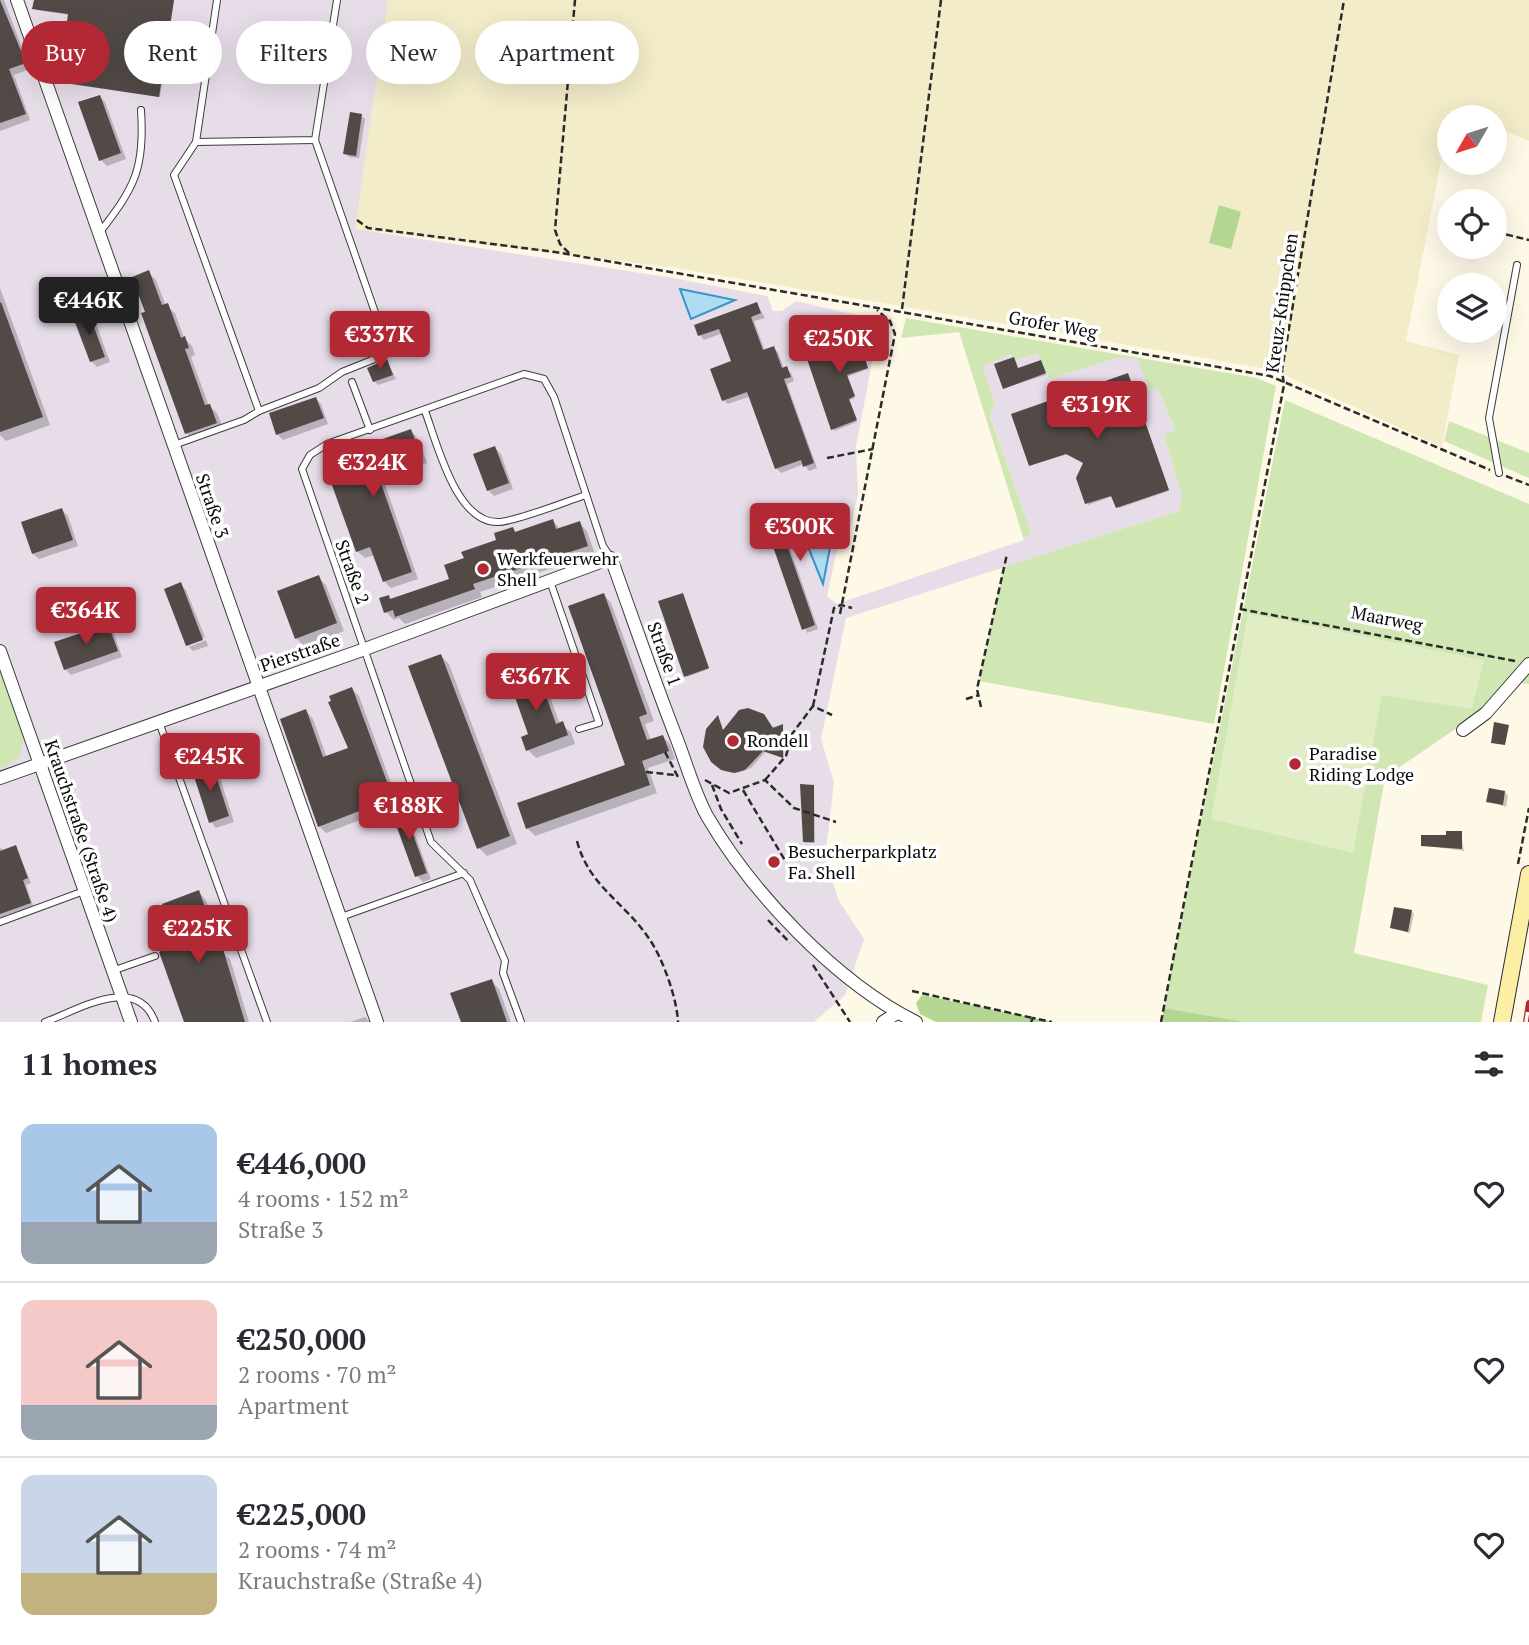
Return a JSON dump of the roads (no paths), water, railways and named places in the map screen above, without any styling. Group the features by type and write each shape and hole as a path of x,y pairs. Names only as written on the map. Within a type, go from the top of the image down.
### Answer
{"main road":[{"path":"1502,1022 1529,874"}],"street":[{"name":"Straße 3","path":"17,0 377,1022"},
{"name":"Pierstraße","path":"0,778 365,649 611,558"},
{"name":"Straße 1","path":"611,558 706,814 746,874 784,919 826,957 897,1013 916,1022"},
{"name":"Krauchstraße (Straße 4)","path":"0,651 131,1022"},
{"path":"1463,730 1486,713 1528,664"},
{"path":"883,1022 897,1013"}],"lane":[{"path":"218,0 196,142 174,175 259,411"},
{"path":"172,446 244,420 259,411 318,388 342,372 377,358 383,351 385,341 316,140 337,0"},
{"path":"100,232 130,194 144,148 141,110"},
{"path":"196,142 316,140"},
{"path":"1499,473 1489,418 1517,265"},
{"name":"Straße 2","path":"521,1022 503,973 505,961 464,873 431,842 302,469 310,455 327,444 524,374 544,379 554,397 603,546 611,558"},
{"path":"352,382 370,430"},
{"path":"425,411 460,500 476,516 498,522 586,495"},
{"path":"549,579 600,723 579,729"},
{"path":"159,722 267,1022"},
{"path":"340,917 464,873"},
{"path":"0,922 84,891"},
{"path":"112,971 155,956"},
{"path":"45,1022 121,994 138,999 152,1013 155,1022"}],"water":[{"path":"680,289 735,300 691,319"},
{"path":"832,537 823,584 806,542"}],"railway":[{"path":"1526,1022 1529,1003"}],"place":[{"name":"Werkfeuerwehr Shell","path":"483,569"},
{"name":"Rondell","path":"733,741"},
{"name":"Paradise Riding Lodge","path":"1295,764"},
{"name":"Besucherparkplatz Fa. Shell","path":"774,862"}]}
